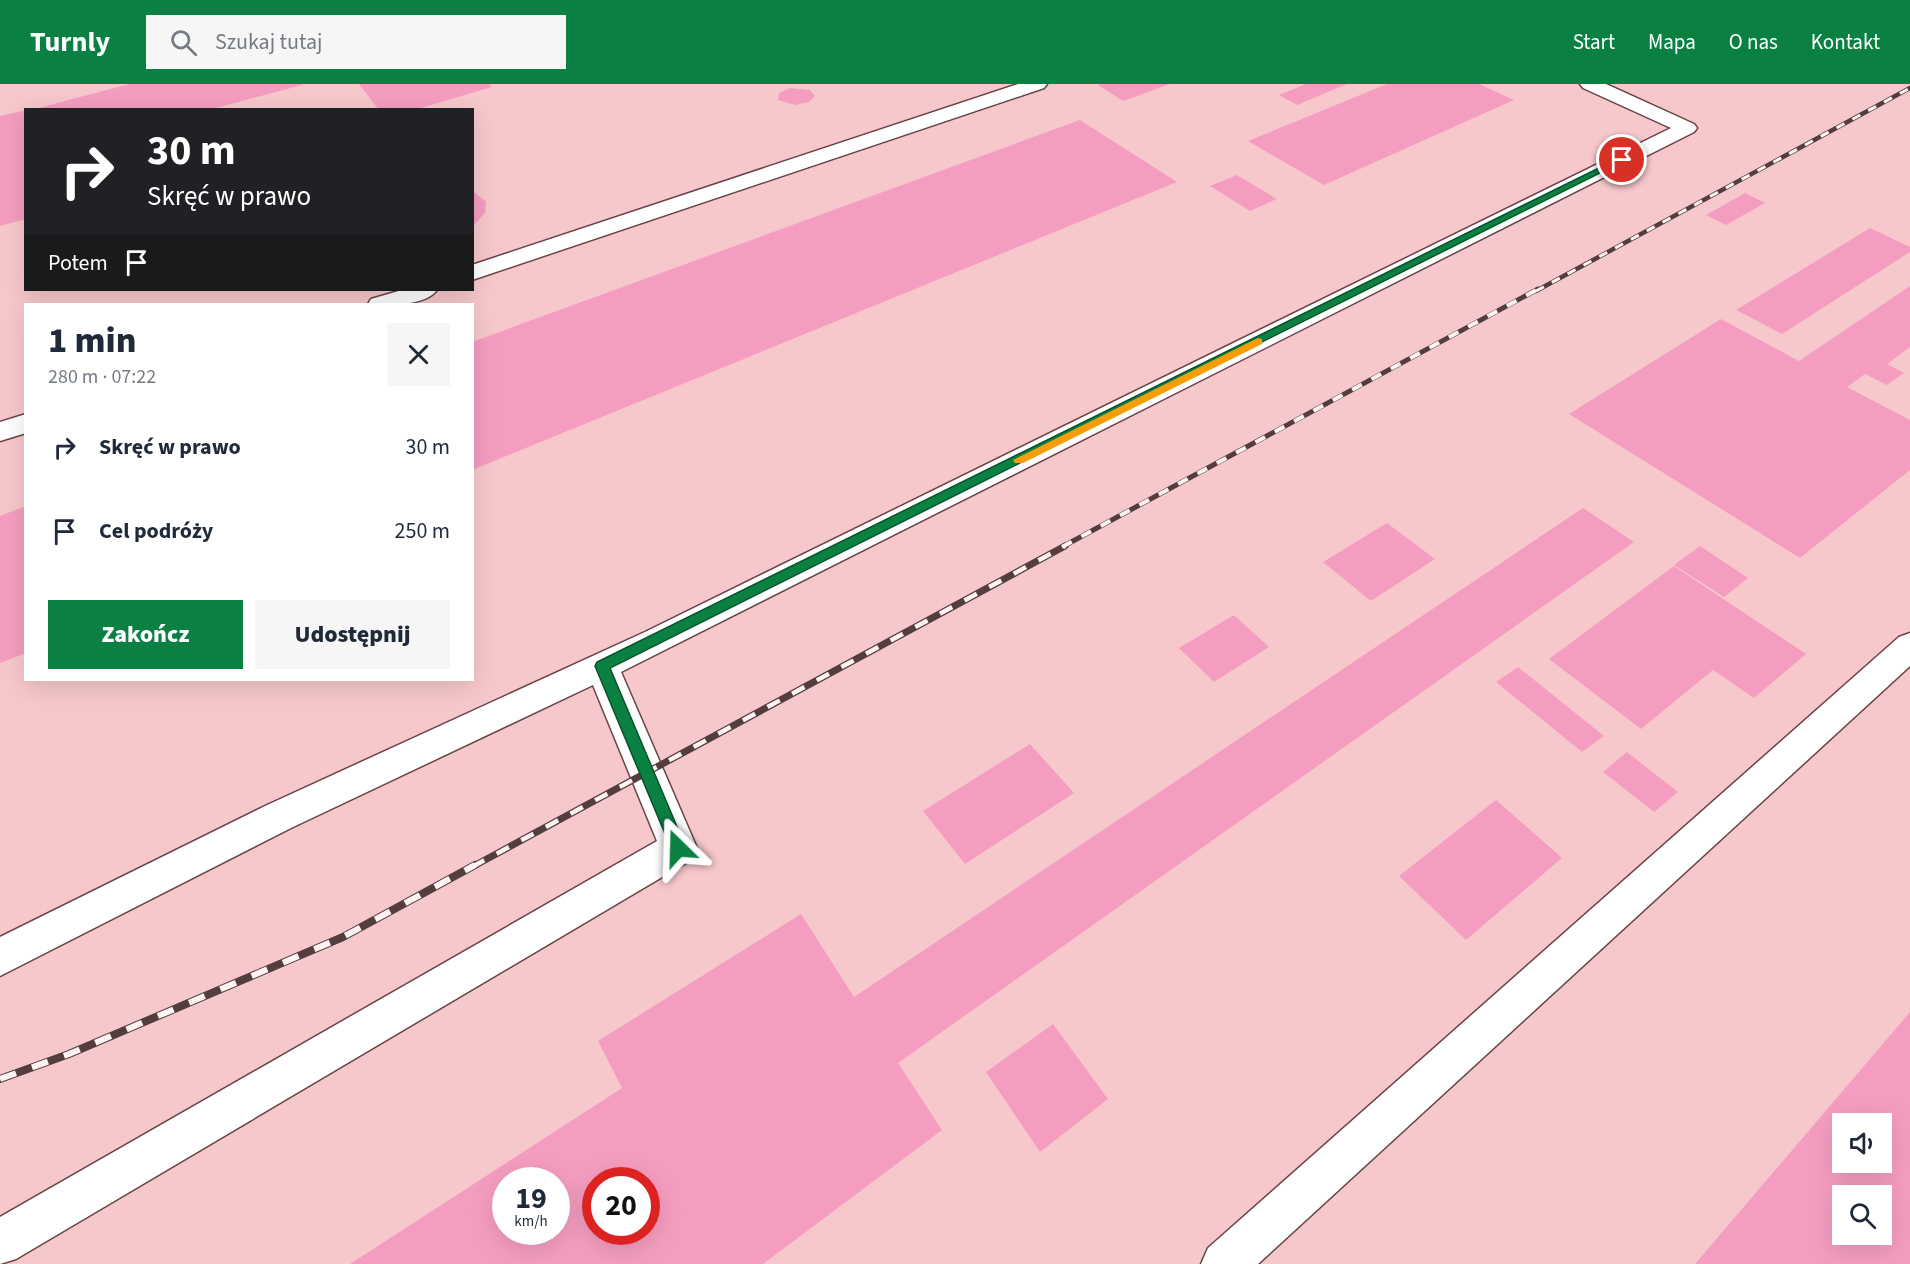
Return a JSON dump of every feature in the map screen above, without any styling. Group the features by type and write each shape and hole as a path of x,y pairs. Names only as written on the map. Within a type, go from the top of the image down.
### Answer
{"lane":[{"path":"474,272 1037,84"},
{"path":"0,957 278,817 602,666 1686,128 1590,84"},
{"path":"383,303 421,291"},
{"path":"0,432 24,424"},
{"path":"1224,1264 1910,646"},
{"path":"0,1243 678,848 602,666"}],"building":[{"path":"129,84 302,84 216,108 39,108"},
{"path":"359,84 489,84 492,87 421,108 377,108"},
{"path":"1170,84 1123,101 1098,85"},
{"path":"1306,84 1347,84 1297,105 1279,95"},
{"path":"1387,84 1479,84 1514,100 1324,185 1248,141"},
{"path":"790,88 810,90 815,96 809,102 795,105 778,100 779,93"},
{"path":"24,110 24,220 0,226 0,116"},
{"path":"1080,120 1177,182 474,469 474,341"},
{"path":"1237,175 1277,199 1250,211 1210,186"},
{"path":"474,192 486,202 485,213 474,225"},
{"path":"1745,193 1765,203 1726,225 1706,215"},
{"path":"1870,228 1910,247 1910,252 1782,334 1736,310"},
{"path":"1910,286 1910,347 1887,364 1904,373 1887,385 1865,374 1847,387 1910,420 1910,470 1800,558 1569,414 1721,319 1799,361"},
{"path":"24,507 24,654 0,663 0,516"},
{"path":"1583,508 1634,542 898,1063 942,1130 763,1264 350,1264 492,1172 492,1245 570,1245 570,1167 500,1167 622,1088 598,1041 801,914 854,997"},
{"path":"1387,523 1435,559 1371,601 1323,562"},
{"path":"1700,546 1748,578 1724,597 1674,565"},
{"path":"1674,566 1806,654 1754,698 1713,670 1641,729 1549,659"},
{"path":"1234,615 1269,647 1214,682 1179,648"},
{"path":"1518,667 1604,736 1582,752 1496,682"},
{"path":"1030,744 1074,793 965,864 923,811"},
{"path":"1627,752 1678,792 1654,812 1603,772"},
{"path":"1496,800 1562,858 1466,940 1399,876"},
{"path":"1910,1012 1910,1264 1695,1264"},
{"path":"1053,1024 1108,1099 1040,1152 986,1072"}],"railway":[{"path":"1536,291 1910,88"},
{"path":"1062,547 1538,289"},
{"path":"472,867 1065,546"},
{"path":"0,1079 69,1054 343,937 475,865"}],"slow traffic":[{"path":"1019,460 1258,341"}],"route":[{"path":"678,848 602,666 1622,160"}]}
